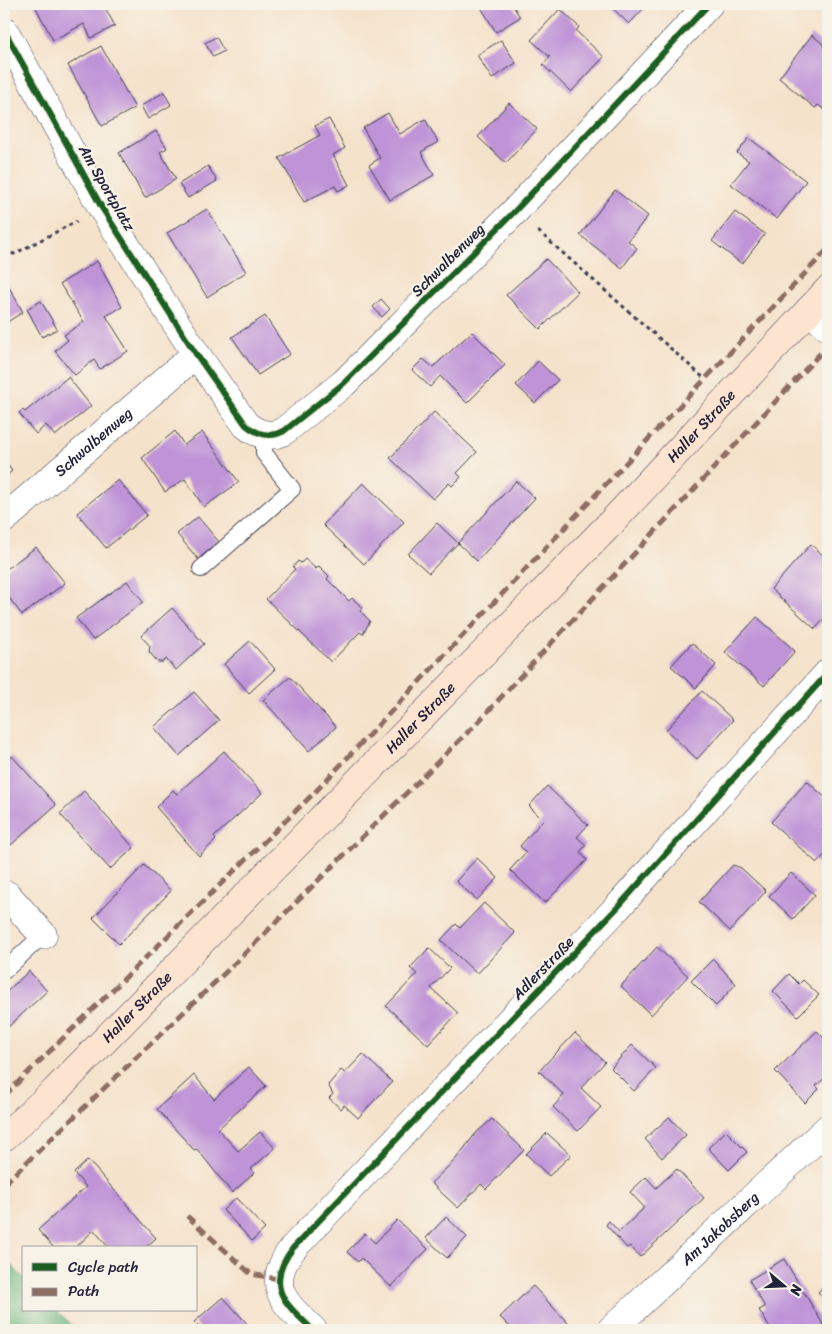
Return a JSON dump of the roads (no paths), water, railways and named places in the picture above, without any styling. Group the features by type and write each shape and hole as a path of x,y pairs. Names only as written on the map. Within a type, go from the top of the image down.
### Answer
{"main road":[{"name":"Haller Straße","path":"4,1137 54,1092 610,524 818,319 828,290"}],"street":[{"name":"Schwalbenweg","path":"264,434 275,436 284,431 344,383 515,211 709,4"},
{"name":"Am Sportplatz","path":"4,30 102,208 196,354"},
{"name":"Schwalbenweg","path":"4,519 196,354"},
{"path":"196,354 246,425 254,432 264,434"},
{"name":"Adlerstraße","path":"313,1330 289,1307 280,1294 278,1280 283,1262 293,1248 616,908 828,673"},
{"path":"4,898 7,895 43,935"},
{"name":"Am Jakobsberg","path":"611,1330 828,1128"}],"lane":[{"path":"201,568 292,489 264,453 264,434"},
{"path":"4,971 43,935"}]}
